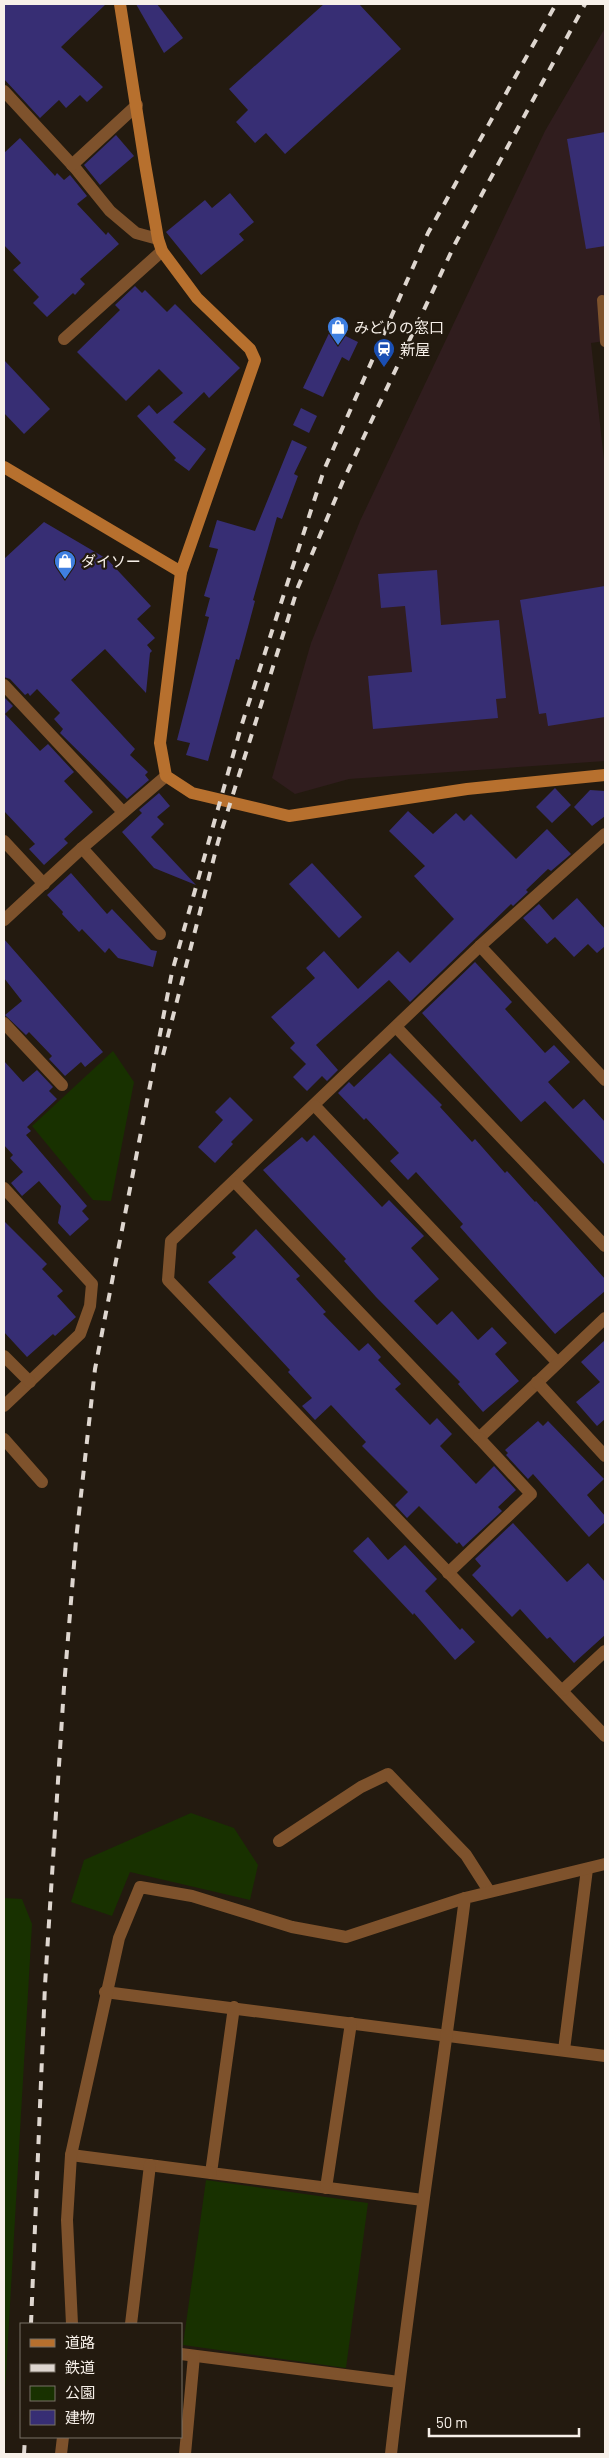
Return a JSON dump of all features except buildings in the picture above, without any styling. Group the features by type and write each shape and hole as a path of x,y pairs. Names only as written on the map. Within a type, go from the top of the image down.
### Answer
{"street":[{"path":"120,4 158,239 162,251 197,298 250,349 255,360 181,572 160,743 166,776 192,793 289,816 467,788 605,775"},
{"path":"4,91 72,165 110,212 136,234 158,239"},
{"path":"72,165 136,105"},
{"path":"64,338 162,251"},
{"path":"4,467 181,572"},
{"path":"4,685 123,812"},
{"path":"4,920 82,848 166,776"},
{"path":"605,834 480,946 315,1106 171,1241 168,1280 605,1736"},
{"path":"4,842 44,884"},
{"path":"82,848 160,934"},
{"path":"480,946 605,1080"},
{"path":"4,1023 62,1085"},
{"path":"396,1027 605,1246"},
{"path":"315,1106 557,1362"},
{"path":"235,1182 531,1494 448,1574"},
{"path":"4,1188 92,1284 90,1306 80,1334 4,1406"},
{"path":"479,1438 605,1318"},
{"path":"4,1356 30,1382"},
{"path":"537,1382 605,1456"},
{"path":"4,1439 42,1482"},
{"path":"562,1690 605,1651"},
{"path":"279,1841 360,1787 388,1774 466,1855 489,1891"},
{"path":"72,2323 67,2220 71,2155 105,1992 119,1938 140,1887 192,1896 292,1927 346,1937 489,1891 605,1864"},
{"path":"564,2050 587,1869"},
{"path":"391,2454 422,2200 465,1898"},
{"path":"105,1992 605,2056"},
{"path":"211,2173 234,2008"},
{"path":"326,2188 351,2022"},
{"path":"71,2155 422,2200"},
{"path":"131,2323 150,2165"},
{"path":"185,2454 188,2355 399,2382"},
{"path":"61,2454 63,2438"}],"lane":[{"path":"602,300 605,342"}],"shaded area":[{"path":"605,28 605,341 591,343 605,469 605,761 349,779 295,794 272,778 311,643 360,521 545,131"}],"green space":[{"path":"113,1051 134,1082 111,1201 93,1200 32,1126"},
{"path":"191,1813 234,1828 258,1865 250,1900 130,1872 112,1916 71,1902 84,1860"},
{"path":"4,1898 22,1899 32,1924 4,2409"},
{"path":"206,2180 368,2203 346,2368 183,2345"}],"railway":[{"path":"31,2323 45,1985 64,1687 76,1540 95,1369 172,972 241,727 324,470 428,233 556,4"},
{"path":"163,1055 218,842 298,587 343,481 455,244 585,4"},
{"path":"24,2454 25,2438"}],"place":[{"name":"みどりの窓口","path":"338,346"},
{"name":"新屋","path":"384,368"},
{"name":"ダイソー","path":"65,580"}]}
